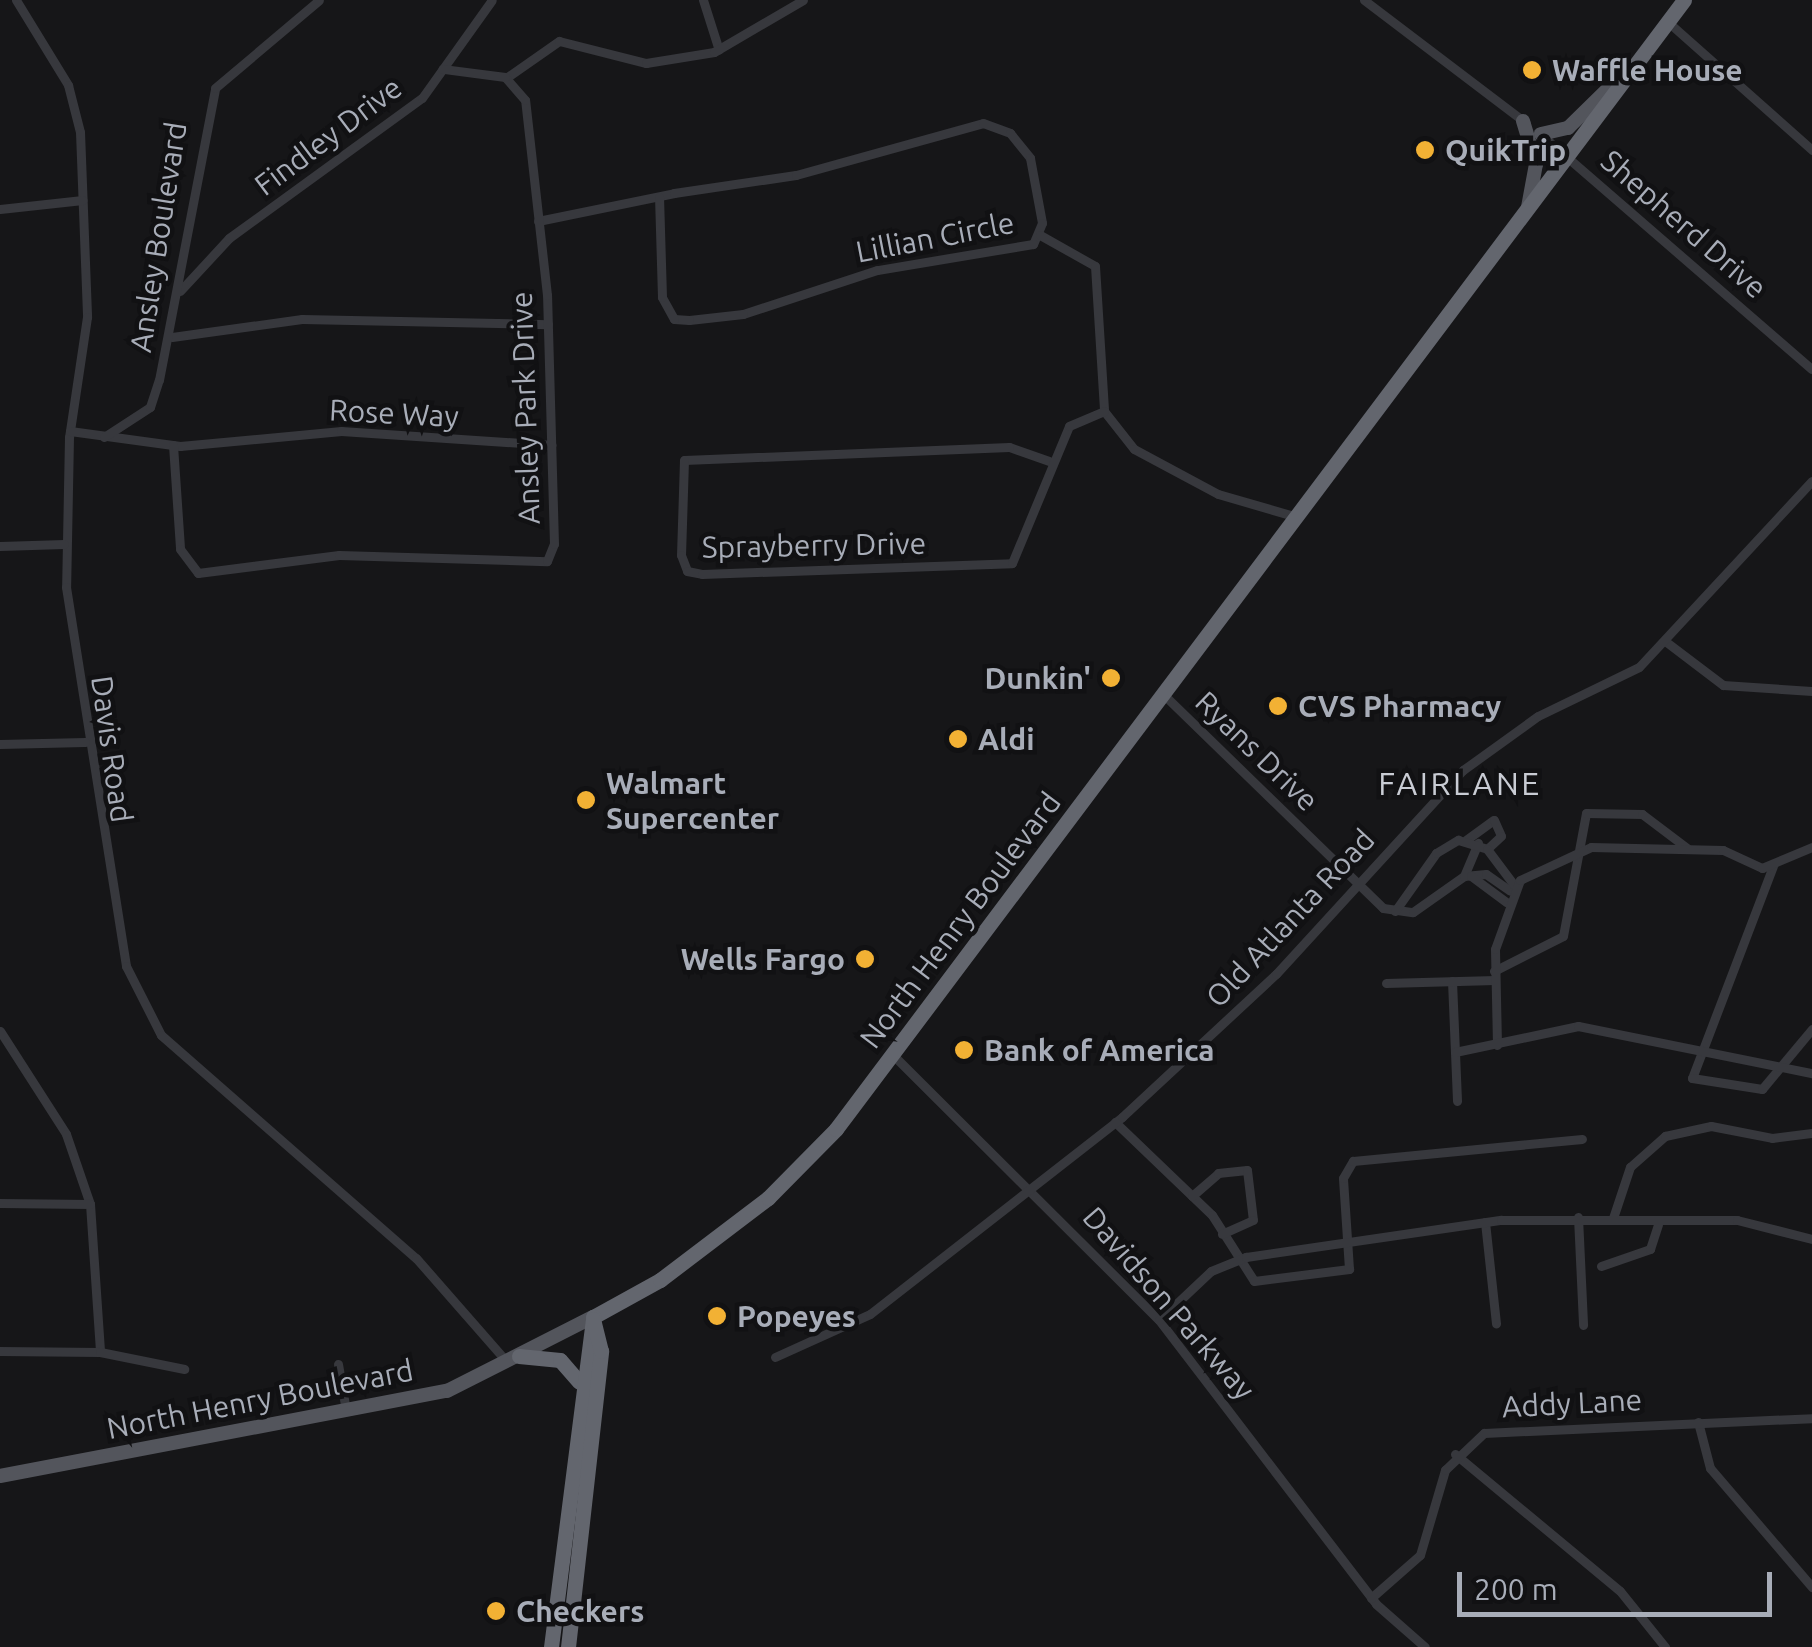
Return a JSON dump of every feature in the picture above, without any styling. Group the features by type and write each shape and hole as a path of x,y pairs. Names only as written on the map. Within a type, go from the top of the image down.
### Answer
{"highway":[{"name":"North Henry Boulevard","path":"593,1317 768,1198 893,1055 1684,0"},
{"path":"550,1647 579,1382 593,1317"},
{"path":"568,1647 601,1351 593,1317"},
{"path":"513,1359 560,1360 579,1382"}],"main road":[{"path":"1541,134 1568,128 1643,53"},
{"path":"1523,122 1536,164 1526,213"},
{"name":"North Henry Boulevard","path":"0,1476 347,1416 447,1391 593,1317"}],"street":[{"name":"Davis Road","path":"16,0 68,86 83,200 87,318 70,431 64,544 85,742 126,966 161,1035 416,1258 513,1359"},
{"name":"Ansley Boulevard","path":"104,437 150,408 172,337 215,88 319,0"},
{"name":"Findley Drive","path":"177,295 198,262 332,172 422,98 492,0"},
{"path":"703,0 719,50"},
{"path":"443,69 506,78 559,40 646,63 719,50 803,0"},
{"name":"Shepherd Drive","path":"1364,0 1568,156 1812,370"},
{"path":"1668,22 1812,150"},
{"name":"Ansley Park Drive","path":"173,446 183,562 219,572 339,555 536,566 554,544 548,324 525,100 506,78"},
{"name":"Lillian Circle","path":"538,221 660,197 796,175 983,123 1010,133 1030,158 1040,235 689,320 674,319 662,297 660,197"},
{"path":"0,210 83,200"},
{"path":"1040,235 1095,266 1104,411 1144,460 1299,517"},
{"path":"172,337 302,319 548,324"},
{"name":"Sprayberry Drive","path":"1049,461 1009,447 701,456 684,460 680,479 681,555 687,572 702,574 1012,563 1049,461 1069,426 1104,411"},
{"name":"Rose Way","path":"173,446 339,430 552,445"},
{"path":"70,431 173,446"},
{"name":"Old Atlanta Road","path":"775,1357 870,1314 1115,1122 1207,1043 1358,886 1424,808 1499,740 1608,686 1664,641 1812,482"},
{"path":"0,546 64,544"},
{"path":"1664,641 1723,685 1812,691"},
{"name":"Ryans Drive","path":"1163,694 1358,886 1395,910"},
{"path":"0,744 85,742"},
{"path":"1386,983 1452,982 1494,975 1564,936 1582,818 1593,812 1642,814 1688,849"},
{"path":"1494,820 1501,836 1483,846 1468,876 1413,912 1395,910 1436,853 1466,840 1482,821 1494,820"},
{"path":"1466,840 1483,846 1510,893 1494,975 1497,1046"},
{"path":"1510,893 1577,850 1688,849 1773,866 1812,847"},
{"path":"1773,866 1699,1047 1698,1084 1757,1091 1789,1062 1812,1029"},
{"path":"1468,876 1510,893"},
{"path":"1452,982 1456,1101"},
{"path":"1455,1052 1578,1026 1789,1062 1812,1073"},
{"path":"0,1031 66,1134 90,1204 100,1352"},
{"name":"Davidson Parkway","path":"893,1055 1033,1188 1159,1320 1371,1598 1425,1647"},
{"path":"1115,1122 1192,1196 1254,1281 1347,1270 1351,1240 1343,1178 1353,1161 1582,1139"},
{"path":"1613,1218 1626,1174 1665,1136 1718,1126 1772,1138 1812,1133"},
{"path":"1192,1196 1218,1173 1247,1170 1253,1220 1222,1234"},
{"path":"0,1203 90,1204"},
{"path":"1578,1218 1583,1325"},
{"path":"1159,1320 1186,1295 1236,1261 1485,1222 1613,1218 1658,1224 1737,1220 1812,1239"},
{"path":"1485,1222 1496,1323"},
{"path":"1601,1266 1650,1249 1658,1224"},
{"path":"0,1352 100,1352 184,1369"},
{"path":"338,1364 347,1416"},
{"name":"Addy Lane","path":"1455,1454 1505,1428 1812,1418"},
{"path":"1698,1422 1710,1468 1808,1574 1812,1587"},
{"path":"1371,1598 1420,1555 1455,1454 1615,1587 1665,1647"}],"place":[{"name":"Waffle House","path":"1532,70"},
{"name":"QuikTrip","path":"1425,150"},
{"name":"Dunkin'","path":"1111,678"},
{"name":"CVS Pharmacy","path":"1278,706"},
{"name":"Aldi","path":"958,739"},
{"name":"Walmart Supercenter","path":"586,800"},
{"name":"Wells Fargo","path":"865,959"},
{"name":"Bank of America","path":"964,1050"},
{"name":"Popeyes","path":"717,1316"},
{"name":"Checkers","path":"496,1611"}],"district":[{"name":"FAIRLANE","path":"1460,783"}]}
